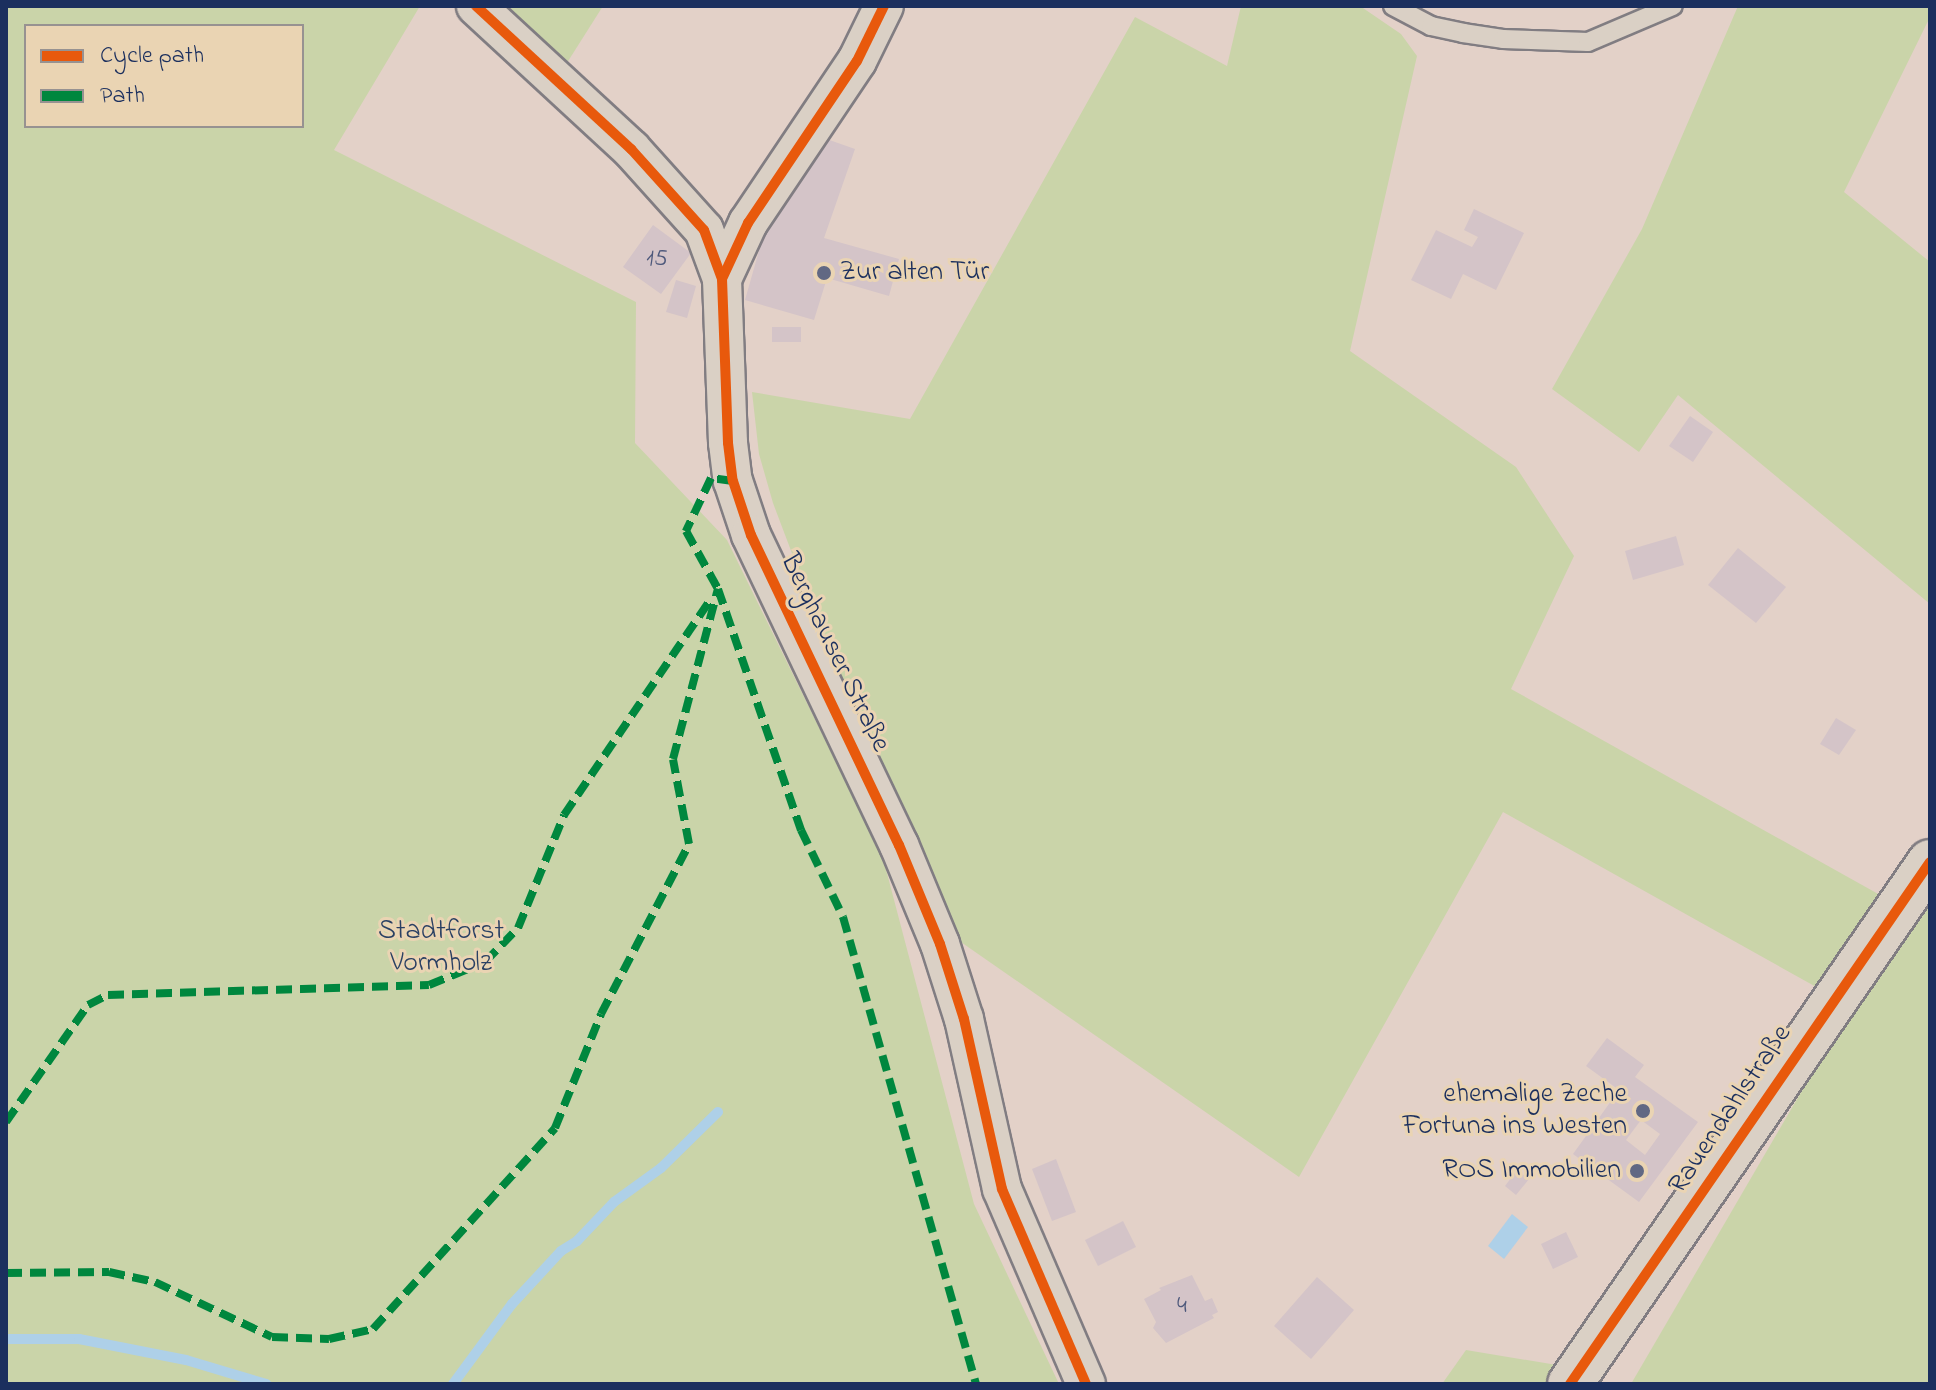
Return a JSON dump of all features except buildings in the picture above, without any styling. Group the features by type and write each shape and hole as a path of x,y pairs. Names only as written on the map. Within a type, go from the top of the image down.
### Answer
{"street":[{"name":"Berghauser Straße","path":"476,6 674,194 704,230 722,279 728,443 738,495 751,535 899,845 940,944 964,1019 1002,1189 1086,1384"},
{"path":"722,279 748,223 857,61 884,6"},
{"name":"Rauendahlstraße","path":"1570,1384 1930,862"}],"lane":[{"path":"1393,6 1431,26 1463,33 1503,39 1588,42 1673,6"}],"green space":[{"name":"Stadtforst Vormholz","path":"6,6 420,6 334,150 636,302 635,443 727,540 883,858 974,1204 1059,1384 6,1384"},
{"path":"508,6 603,6 565,66"},
{"path":"1241,6 1360,6 1401,34 1417,56 1350,351 1516,467 1574,556 1511,689 1880,895 1818,988 1503,812 1299,1177 958,940 847,699 773,503 759,454 752,392 910,419 1135,17 1227,66"},
{"path":"1738,6 1930,6 1930,17 1844,192 1930,262 1930,604 1678,395 1639,452 1552,389 1642,229"},
{"path":"1930,894 1930,1384 1631,1384 1828,1046"},
{"path":"1466,1350 1563,1366 1553,1384 1442,1384"}],"water":[{"path":"1512,1214 1528,1227 1504,1259 1488,1246"}],"waterway":[{"path":"453,1384 512,1304 561,1251 577,1241 614,1202 661,1168 718,1112"},
{"path":"6,1339 79,1339 186,1360 266,1384"}],"marked path":[{"path":"733,481 711,478 686,531 718,589 801,830 843,917 976,1384"},
{"path":"6,1273 109,1272 155,1282 272,1337 329,1339 373,1329 555,1128 601,1014 689,844 673,759 718,589"},
{"path":"6,1122 88,1005 108,995 429,985 485,962 518,928 564,815 711,599"}],"cycle path":[{"path":"476,6 631,149 704,230 722,279 728,443 733,481 751,535 899,845 940,944 964,1019 1002,1189 1086,1384"},
{"path":"722,279 748,223 857,61 884,6"},
{"path":"1570,1384 1930,862"}],"place":[{"name":"Zur alten Tür","path":"824,273"},
{"name":"ehemalige Zeche Fortuna ins Westen","path":"1643,1111"},
{"name":"ROS Immobilien","path":"1637,1171"}]}
